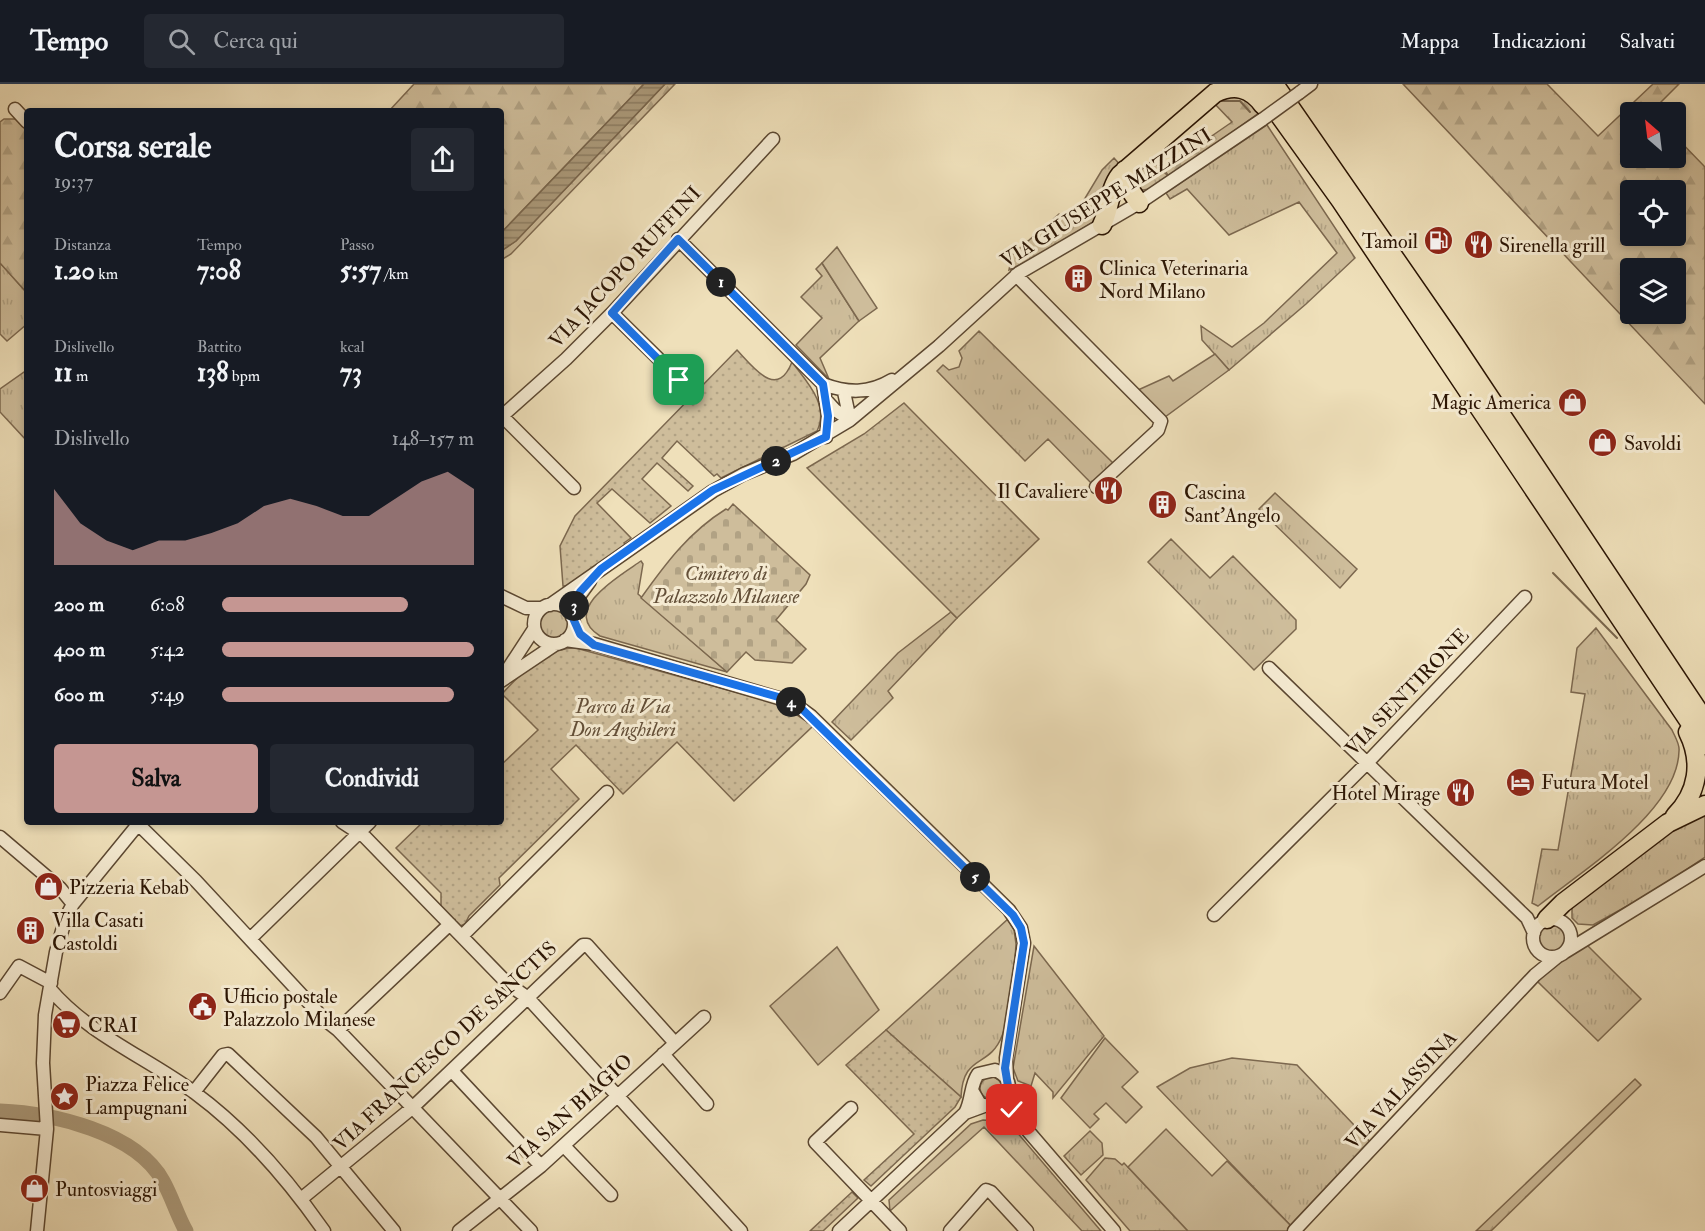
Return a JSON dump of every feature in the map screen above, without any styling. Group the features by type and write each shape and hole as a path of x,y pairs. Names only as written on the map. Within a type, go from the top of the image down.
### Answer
{"highway":[{"path":"1191,111 1208,84"},
{"path":"1257,84 1297,139 1705,745"},
{"path":"1274,84 1328,160 1705,721"},
{"path":"1102,225 1108,213 1113,186 1125,170 1191,111 1221,89 1240,87 1259,99 1287,138 1297,139"},
{"path":"1292,88 1328,160"},
{"path":"1125,170 1126,184 1135,206"},
{"path":"1113,186 1119,200 1135,206"},
{"path":"1677,678 1705,706"},
{"path":"1668,823 1692,792 1698,765 1694,744 1679,715 1680,706"},
{"path":"1556,923 1569,899 1668,823 1705,805"}],"street":[{"name":"VIA GIUSEPPE MAZZINI","path":"546,606 722,486 826,437 850,420 939,346 1016,275 1135,206 1263,119 1292,88 1311,84"},
{"path":"15,109 24,119"},
{"name":"VIA JACOPO RUFFINI","path":"504,413 552,372 612,313 678,239 773,139"},
{"path":"678,239 823,384 844,392 866,390 890,382 939,346"},
{"path":"1016,275 1161,421 1158,430 1096,488"},
{"path":"612,313 679,380"},
{"path":"823,384 828,416 826,437"},
{"path":"844,392 850,420"},
{"path":"824,398 835,410 850,420"},
{"path":"504,419 574,488"},
{"name":"VIA GIUSEPPE MAZZINI","path":"573,620 580,592 601,569"},
{"name":"VIA SENTIRONE","path":"1214,915 1367,763 1525,597"},
{"path":"504,598 531,609 561,606 573,620 580,634 594,645"},
{"path":"515,604 534,626 543,641 594,645 792,702 811,716 1013,915 1023,935 1023,952 1007,1049 1010,1104 1016,1117"},
{"path":"504,676 546,606"},
{"path":"504,679 561,642 573,620"},
{"path":"1269,668 1527,918 1534,933 1533,942 1540,964 1535,975"},
{"path":"462,936 607,792"},
{"path":"37,1231 47,1126 43,1038 50,986 66,917 73,904 137,825"},
{"path":"141,825 324,1019 338,1030 531,1231"},
{"path":"346,825 365,837 508,984 528,998 741,1231"},
{"path":"250,939 367,825"},
{"path":"0,837 60,888 73,904"},
{"name":"VIA VALASSINA","path":"1294,1231 1535,975 1590,936 1705,866"},
{"path":"1527,918 1556,923 1577,936 1590,936"},
{"path":"1534,933 1556,923"},
{"path":"1538,952 1545,957 1561,955 1570,943 1556,923"},
{"path":"338,1030 450,924"},
{"name":"VIA FRANCESCO DE SANCTIS","path":"301,1199 412,1108 580,947 587,945 675,1043"},
{"path":"0,993 19,966 50,986 73,1013 194,1092 220,1114 301,1199 324,1231"},
{"name":"VIA SAN BIAGIO","path":"459,1231 564,1146 704,1017"},
{"path":"839,1231 965,1113 973,1092 975,1078 997,1064 1007,1049"},
{"path":"194,1092 223,1055 228,1054 316,1137 394,1231"},
{"path":"663,1054 707,1104"},
{"path":"987,1070 1000,1072 1007,1078"},
{"path":"452,1071 541,1166"},
{"path":"973,1092 977,1101 1004,1109 1016,1117 1114,1231"},
{"path":"965,1113 1002,1102 1009,1092"},
{"path":"851,1108 815,1142 900,1231"},
{"path":"0,1125 47,1126"},
{"path":"564,1146 611,1195"},
{"path":"950,1231 986,1190 991,1192 1028,1231"}],"green space":[{"path":"414,84 644,84 504,230 504,108 392,108"},
{"path":"665,84 675,84 511,254 504,258 504,249 516,241"},
{"path":"1403,84 1547,84 1598,136 1620,115 1620,168 1686,168 1686,147 1705,167 1705,404 1630,324 1686,324 1686,258 1620,258 1620,314"},
{"path":"1653,84 1679,84 1661,102 1634,102"},
{"path":"1232,91 1263,110 1169,177 1164,169 1232,122 1212,101"},
{"path":"4,119 15,119 24,125 24,290 0,263 0,122"},
{"path":"1267,125 1355,258 1306,304 1229,370 1202,340 1201,326 1232,347 1264,323 1337,253 1299,202 1229,235 1187,189 1170,199 1166,193"},
{"path":"1114,158 1122,167 1098,219 1042,254 1009,270 1012,255 1059,214 1063,219 1084,200 1102,170"},
{"path":"1150,158 1169,177 1150,189 1137,189 1133,175"},
{"path":"837,247 877,308 859,321 822,263"},
{"path":"0,263 24,290 24,327 7,341 0,334"},
{"path":"822,263 859,321 820,358 829,379 796,345 822,318 801,297 822,276 816,269"},
{"path":"979,331 1114,464 1092,484 1048,439 1025,461 937,371 943,365 949,370 959,367 962,358 959,351"},
{"path":"737,350 758,372 772,380 779,379 786,373 792,362 815,394 821,412 817,431 721,478 717,474 714,476 677,441 662,458 693,486 688,491 657,463 642,479 671,506 650,523 612,489 597,503 631,538 624,543 626,546 569,586 563,586 560,546 575,516"},
{"path":"1215,354 1229,370 1165,417 1138,390 1169,376 1173,381"},
{"path":"24,372 24,438 0,412 0,389"},
{"path":"904,403 1039,539 957,618 807,468 864,434"},
{"path":"1275,493 1357,569 1340,588 1259,509"},
{"name":"Cimitero di Palazzolo Milanese","path":"733,504 810,575 806,584 776,620 806,649 792,663 755,660 746,652 727,672 641,598 689,538"},
{"path":"1171,539 1210,578 1233,556 1296,620 1296,629 1254,670 1148,562"},
{"path":"641,561 643,564 638,594 727,672 600,636 589,626 586,615 598,594 608,584"},
{"path":"554,610 564,614 568,624 564,634 554,638 544,634 540,624 544,614"},
{"path":"951,612 957,618 888,691 893,698 851,740 832,722 898,653"},
{"path":"1596,628 1672,730 1679,748 1674,773 1663,796 1625,838 1538,906 1532,903 1542,849 1558,850 1585,694 1571,692 1577,648"},
{"name":"Parco di Via Don Anghileri","path":"576,648 782,705 813,726 734,801 677,742 623,794 576,745 551,769 579,799 499,878 500,885 469,916 465,924 460,926 441,907 441,893 396,848 420,825 504,825 504,762 538,730 504,696 504,692 525,671 545,657 566,649"},
{"path":"1705,809 1705,857 1656,890 1593,925 1578,924 1572,918 1572,907 1670,828"},
{"path":"1008,919 1014,930 1016,944 1005,1028 997,1046 971,1067 966,1074 961,1097 886,1030"},
{"path":"1551,925 1561,929 1565,939 1561,949 1551,953 1541,949 1537,939 1541,929"},
{"path":"1585,943 1641,999 1598,1041 1537,981"},
{"path":"1034,946 1104,1036 1053,1098 1053,1092 1035,1073 1031,1086 1018,1081 1013,1068"},
{"path":"837,947 879,1010 818,1065 770,1006"},
{"path":"886,1030 961,1097 955,1107 871,1186 864,1180 914,1134 846,1065"},
{"path":"1105,1038 1138,1072 1122,1087 1142,1107 1126,1123 1106,1103 1094,1114 1099,1119 1090,1128 1061,1098"},
{"path":"1232,1058 1297,1065 1373,1145 1293,1228 1157,1087 1190,1068"},
{"path":"991,1077 999,1080 1002,1088 999,1096 991,1099 983,1096 980,1088 983,1080"},
{"path":"1635,1079 1641,1085 1491,1231 1476,1231"},
{"path":"983,1120 999,1121 1015,1130 1101,1231 1082,1231 984,1127 890,1211 889,1200 971,1124"},
{"path":"1166,1129 1212,1176 1227,1161 1293,1228 1289,1231 1188,1231 1128,1167"},
{"path":"1090,1131 1102,1143 1103,1155 1081,1175 1064,1156"},
{"path":"1105,1158 1115,1159 1122,1165 1124,1163 1188,1231 1130,1231 1086,1180"},
{"path":"852,1192 858,1198 823,1231 810,1231"}],"shaded area":[{"path":"644,84 665,84 516,241 504,249 504,230"}],"waterway":[{"path":"1217,101 1240,101 1250,112"},
{"path":"1553,573 1617,638"},
{"path":"0,1111 44,1116 91,1128 133,1150 150,1164 163,1181 186,1231"}],"place":[{"name":"Tamoil","path":"1439,241"},
{"name":"Sirenella grill","path":"1478,245"},
{"name":"Clinica Veterinaria Nord Milano","path":"1078,279"},
{"name":"Magic America","path":"1572,402"},
{"name":"Savoldi","path":"1603,443"},
{"name":"Il Cavaliere","path":"1109,491"},
{"name":"Cascina Sant'Angelo","path":"1163,504"},
{"name":"Futura Motel","path":"1520,782"},
{"name":"Hotel Mirage","path":"1461,793"},
{"name":"Pizzeria Kebab","path":"48,887"},
{"name":"Villa Casati Castoldi","path":"31,931"},
{"name":"Ufficio postale Palazzolo Milanese","path":"202,1007"},
{"name":"CRAI","path":"67,1025"},
{"name":"Piazza Felice Lampugnani","path":"64,1096"},
{"name":"Puntosviaggi","path":"34,1189"}],"route":[{"path":"679,380 612,313 678,239 823,384 828,416 826,437 713,490 601,569 580,592 574,606 572,616 576,630 594,645 792,702 811,716 1013,915 1021,928 1024,943 1005,1068 1012,1110"}]}
